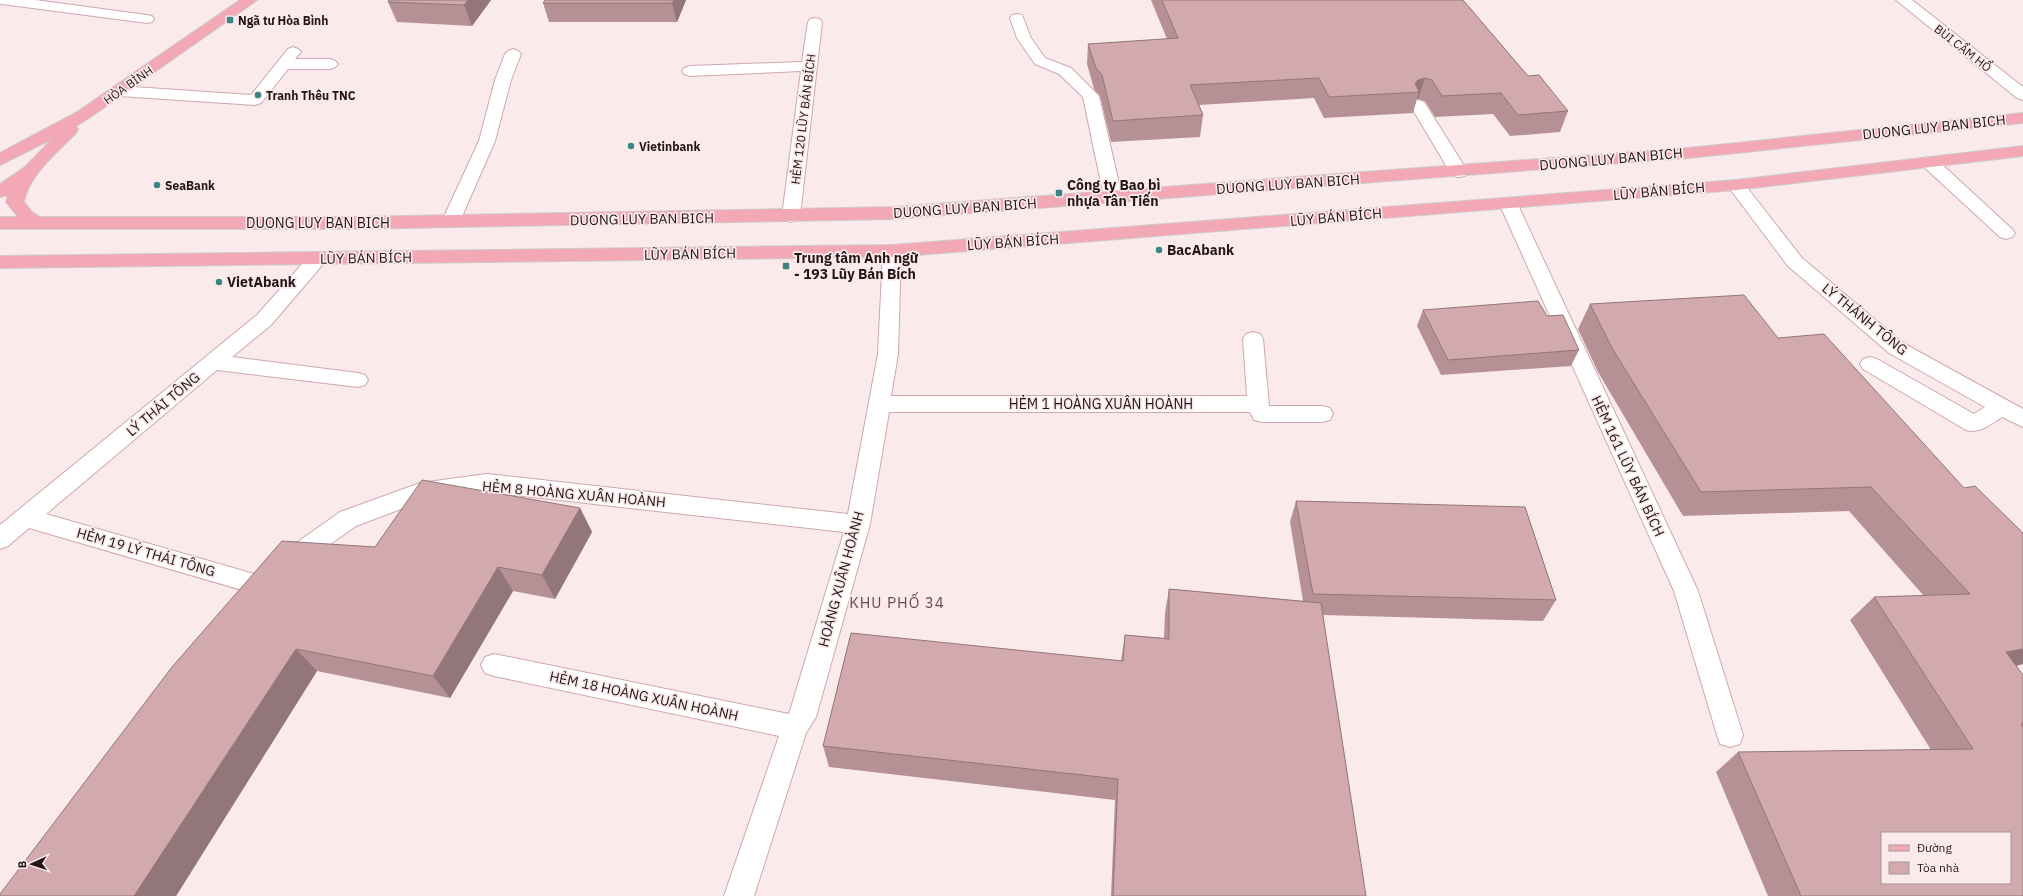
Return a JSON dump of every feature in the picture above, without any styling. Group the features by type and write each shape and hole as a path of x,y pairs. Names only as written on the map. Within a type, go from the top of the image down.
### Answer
{"main road":[{"name":"HÒA BÌNH","path":"0,160 84,115 250,0"},
{"path":"37,224 26,216 15,202 17,192 31,171 84,115"},
{"name":"DUONG LUY BAN BICH","path":"0,224 451,221 894,213 1459,172 1688,153 2023,118"},
{"name":"LŨY BÁN BÍCH","path":"1,262 892,251 1736,185 2023,151"},
{"path":"0,192 31,171"}],"street":[{"path":"2,0 148,19"},
{"name":"BÙI CẨM HỔ","path":"1903,0 2023,95"},
{"path":"1017,18 1024,38 1040,61 1065,71 1091,96 1112,197"},
{"name":"HẺM 120 LŨY BÁN BÍCH","path":"791,216 815,22"},
{"path":"451,221 487,141 503,80 513,54"},
{"path":"119,90 255,100 288,58 330,64"},
{"path":"690,70 810,66"},
{"path":"1418,105 1459,172"},
{"path":"1929,162 2006,233"},
{"name":"LÝ THÁNH TÔNG","path":"1736,185 1795,262 1896,348 2023,419"},
{"name":"HẺM 161 LŨY BÁN BÍCH","path":"1508,203 1686,591 1730,735"},
{"name":"HOÀNG XUÂN HOÀNH","path":"739,896 795,727 803,717 858,524 888,354 892,251"},
{"name":"LÝ THÁI TÔNG","path":"0,539 264,320 317,259"},
{"path":"1253,339 1258,404 1262,414 1322,414"},
{"path":"213,362 358,380"},
{"path":"1870,364 1974,424 2002,408"},
{"name":"HẺM 1 HOÀNG XUÂN HOÀNH","path":"879,404 1258,404"},
{"name":"HẺM 8 HOÀNG XUÂN HOÀNH","path":"250,605 293,556 348,519 420,492 487,483 858,524"},
{"name":"HẺM 19 LÝ THÁI TÔNG","path":"26,518 266,587"},
{"name":"HẺM 18 HOÀNG XUÂN HOÀNH","path":"494,666 795,727"}],"building":[{"path":"389,0 468,0 464,5 388,2"},
{"path":"545,0 674,0 672,3 543,3"},
{"path":"1162,0 1463,0 1528,76 1539,75 1568,111 1518,115 1501,93 1442,96 1432,80 1425,78 1418,80 1415,83 1419,92 1329,97 1319,78 1190,85 1203,115 1113,121 1102,75 1096,68 1088,44 1178,38"},
{"path":"1744,295 1778,338 1824,334 1964,488 1975,486 2023,533 2023,649 2006,652 2023,675 2023,724 2021,724 2023,728 2023,896 1801,896 1738,752 1973,749 1874,597 1970,594 1871,487 1701,492 1612,348 1590,304"},
{"path":"1538,301 1547,316 1563,315 1579,350 1448,360 1423,310"},
{"path":"422,480 580,508 542,575 498,567 433,676 296,649 134,896 0,896 0,894 172,667 282,541 375,547"},
{"path":"1296,501 1525,507 1556,600 1313,594"},
{"path":"1169,589 1321,603 1366,896 1113,896 1118,779 823,746 851,633 1123,661 1125,635 1169,639"}],"place":[{"name":"Ngã tư Hòa Bình","path":"230,20"},
{"name":"Tranh Thêu TNC","path":"258,95"},
{"name":"Vietinbank","path":"631,146"},
{"name":"SeaBank","path":"157,185"},
{"name":"Công ty Bao bì nhựa Tân Tiến","path":"1059,193"},
{"name":"BacAbank","path":"1159,250"},
{"name":"Trung tâm Anh ngữ - 193 Lũy Bán Bích","path":"786,266"},
{"name":"VietAbank","path":"219,282"}],"district":[{"name":"KHU PHỐ 34","path":"897,602"}]}
